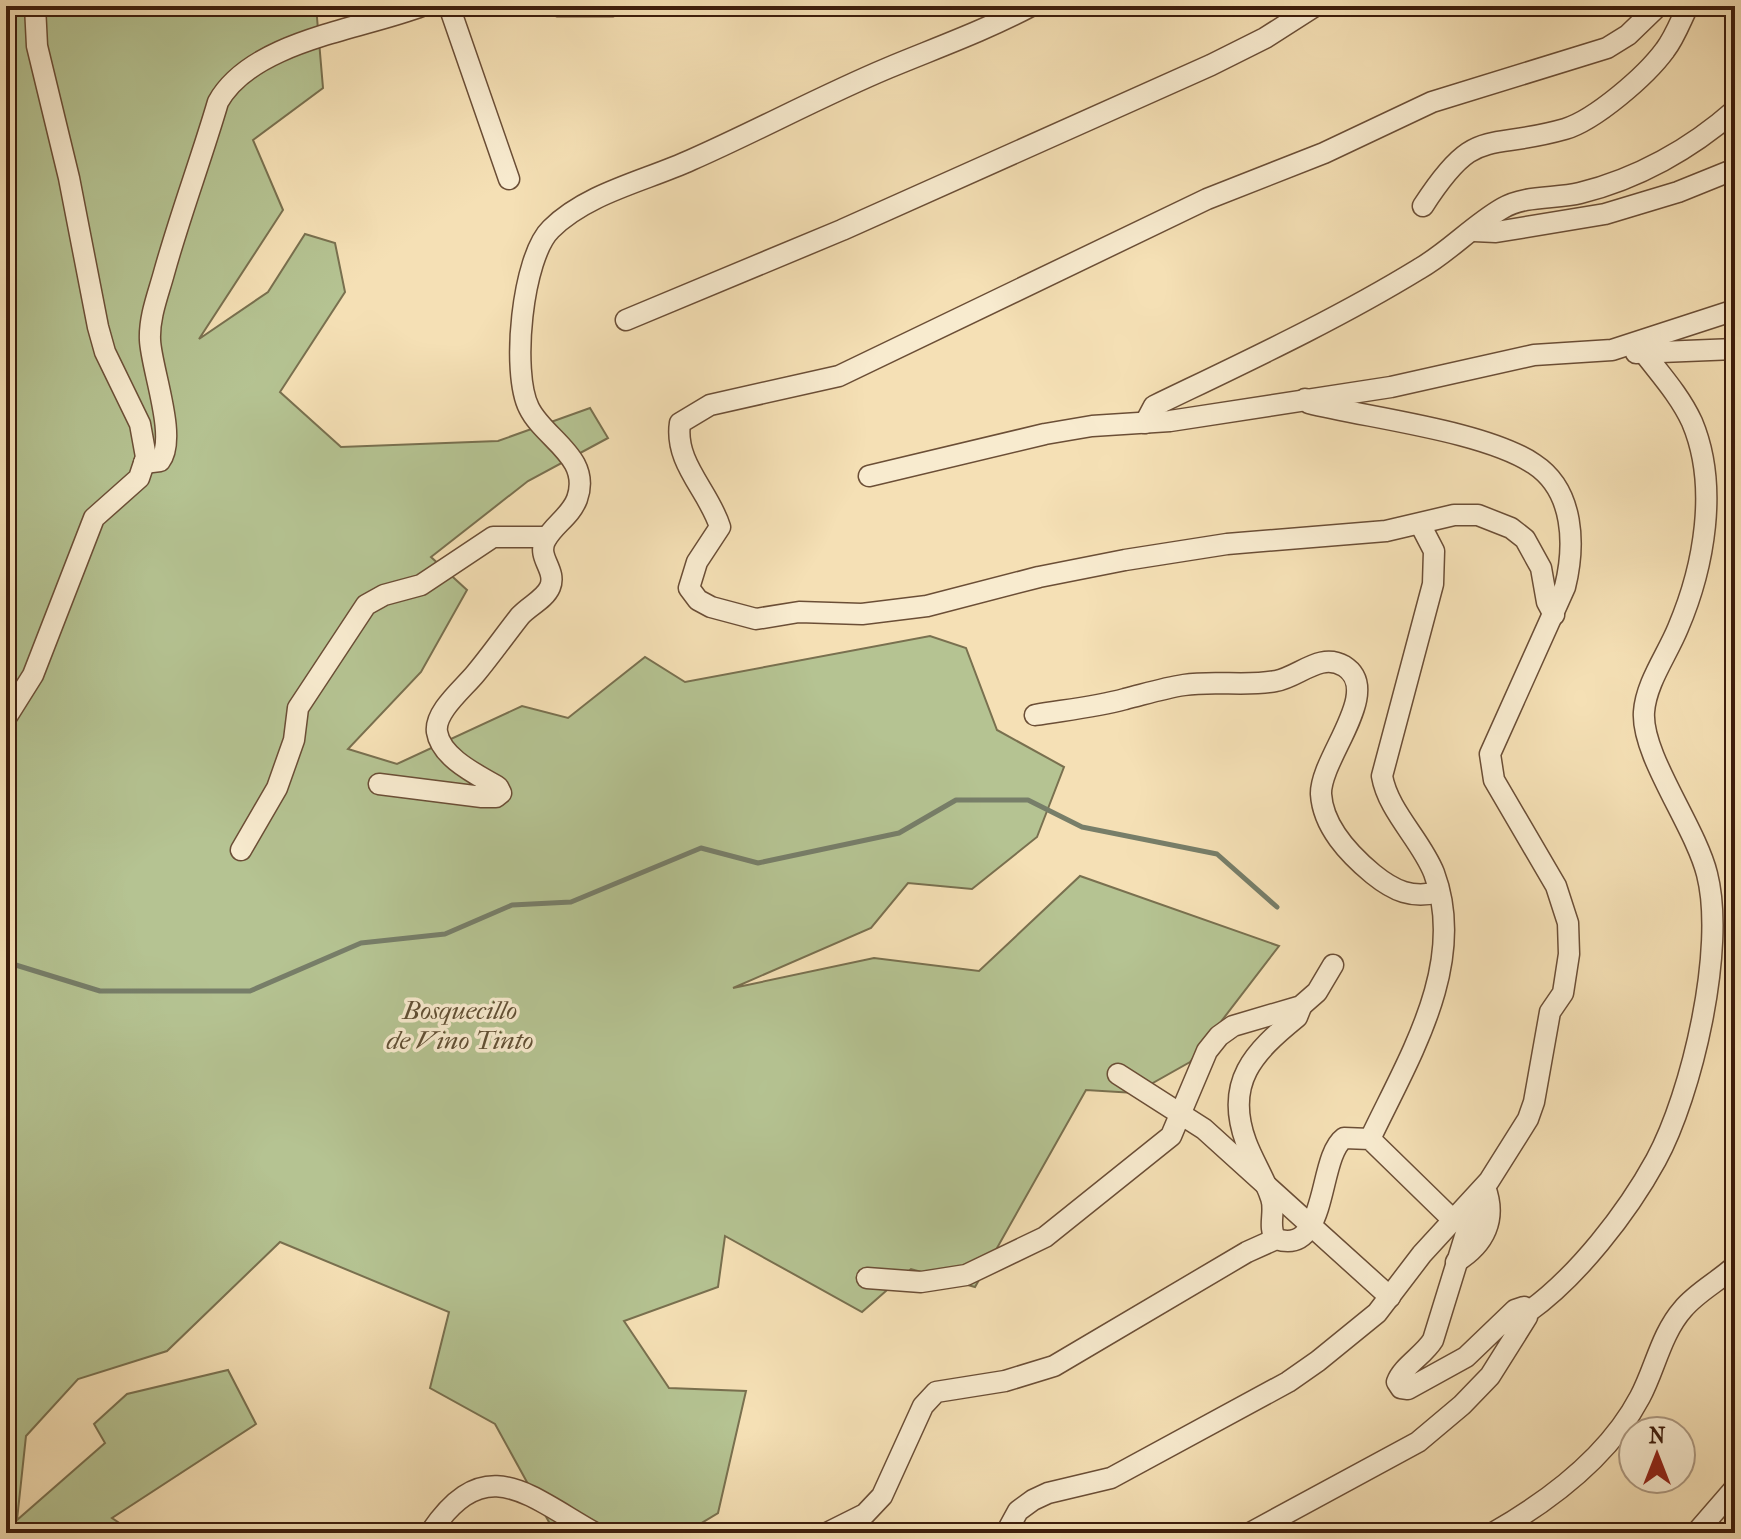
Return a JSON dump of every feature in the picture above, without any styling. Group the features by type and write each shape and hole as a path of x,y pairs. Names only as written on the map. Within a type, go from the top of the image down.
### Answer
{"street":[{"path":"6,718 33,675 94,518 139,478 144,463 140,424 105,352 98,327 69,178 37,46 35,6"},
{"path":"144,463 160,461 165,449 164,413 152,362 151,320 173,239 218,102 227,87 262,58 422,6"},
{"path":"449,6 509,179"},
{"path":"559,6 583,9 611,6"},
{"path":"379,784 499,796 498,787 451,756 439,740 438,721 521,615 550,587 552,577 542,553 547,537 571,514 579,495 579,478 569,453 536,420 524,394 524,290 533,254 542,238 564,217 608,194 690,161 888,68 970,37 1031,6"},
{"path":"626,320 842,230 1211,65 1265,38 1315,6"},
{"path":"1554,615 1535,554 1511,528 1478,515 1454,515 1386,531 1227,544 1125,560 1039,577 927,606 844,616 799,612 756,619 711,607 698,600 689,588 697,562 720,527 716,512 682,456 678,436 680,423 710,405 839,376 1207,199 1324,153 1432,102 1607,48 1628,35 1658,6"},
{"path":"1423,206 1456,161 1474,147 1494,140 1568,128 1605,105 1666,49 1688,6"},
{"path":"1145,423 1154,406 1306,332 1422,268 1503,208 1521,201 1585,192 1638,172 1691,145 1735,110"},
{"path":"1474,231 1496,232 1605,214 1678,192 1735,169"},
{"path":"1612,350 1735,310"},
{"path":"869,476 1045,434 1145,423 1433,380 1534,355 1612,350 1644,353 1735,349"},
{"path":"1250,1533 1418,1442 1462,1405 1490,1376 1528,1312 1558,1288 1581,1262 1652,1168 1670,1129 1708,992 1712,917 1709,881 1694,834 1649,743 1644,712 1650,687 1678,629 1696,574 1704,521 1705,474 1692,422 1677,395 1644,353"},
{"path":"1006,1533 1018,1511 1033,1500 1048,1493 1111,1478 1238,1406 1288,1382 1352,1335 1390,1297 1453,1220 1485,1187 1528,1119 1534,1102 1550,1012 1563,993 1569,954 1568,923 1556,886 1494,780 1490,754 1491,744 1554,615 1572,559 1572,536 1560,496 1536,465 1515,454 1467,439 1309,403 1305,399"},
{"path":"1370,1139 1424,1024 1444,951 1439,892 1428,860 1390,796 1382,776 1416,656 1436,569 1434,551 1420,524"},
{"path":"241,850 277,788 294,740 298,708 366,605 384,595 421,585 493,537 547,537"},
{"path":"1035,715 1124,700 1189,684 1276,681 1324,662 1340,664 1352,674 1358,695 1347,726 1324,772 1321,793 1324,811 1345,849 1390,888 1412,895 1439,892"},
{"path":"867,1278 903,1282 944,1280 966,1275 1022,1250 1066,1222 1171,1136 1183,1115 1207,1051 1219,1036 1233,1026 1301,1006 1317,992 1333,965"},
{"path":"1276,1239 1271,1229 1272,1199 1240,1120 1241,1086 1248,1064 1297,1017 1301,1006"},
{"path":"1118,1074 1204,1129 1390,1297"},
{"path":"827,1533 865,1514 882,1496 923,1406 936,1392 1005,1381 1054,1366 1236,1259 1276,1239 1285,1242 1297,1239 1311,1225 1322,1203 1329,1157 1336,1143 1353,1136 1370,1139 1453,1220"},
{"path":"1456,1262 1488,1229 1491,1206 1485,1187"},
{"path":"1471,1204 1471,1217 1433,1340 1421,1357 1399,1375 1397,1382 1401,1388 1408,1389 1466,1357 1515,1310 1524,1307 1528,1312"},
{"path":"1493,1533 1580,1472 1609,1442 1640,1399 1670,1326 1684,1308 1735,1266"},
{"path":"430,1533 449,1505 469,1490 490,1485 510,1488 595,1533"},
{"path":"1696,1533 1735,1488"}],"green space":[{"name":"Bosquecillo de Vino Tinto","path":"316,6 323,88 253,140 283,210 199,339 268,292 305,234 335,243 345,292 280,392 341,447 498,441 590,408 608,438 528,481 431,557 467,590 421,672 348,749 397,764 522,706 568,718 645,657 685,682 930,636 966,648 997,730 1064,767 1037,837 972,889 908,883 871,928 733,988 874,958 979,971 1080,876 1279,946 1190,1062 1135,1093 1086,1090 975,1287 911,1269 862,1312 725,1236 718,1287 624,1321 669,1388 746,1391 718,1513 685,1533 555,1533 495,1424 430,1388 449,1312 280,1242 167,1351 78,1379 26,1436 17,1520 105,1443 94,1424 127,1394 228,1370 256,1424 112,1518 134,1533 6,1533 6,7"}],"waterway":[{"path":"6,962 100,991 250,991 361,943 445,934 512,905 571,902 701,848 758,863 899,833 956,800 1028,800 1082,827 1217,854 1277,907"}]}
